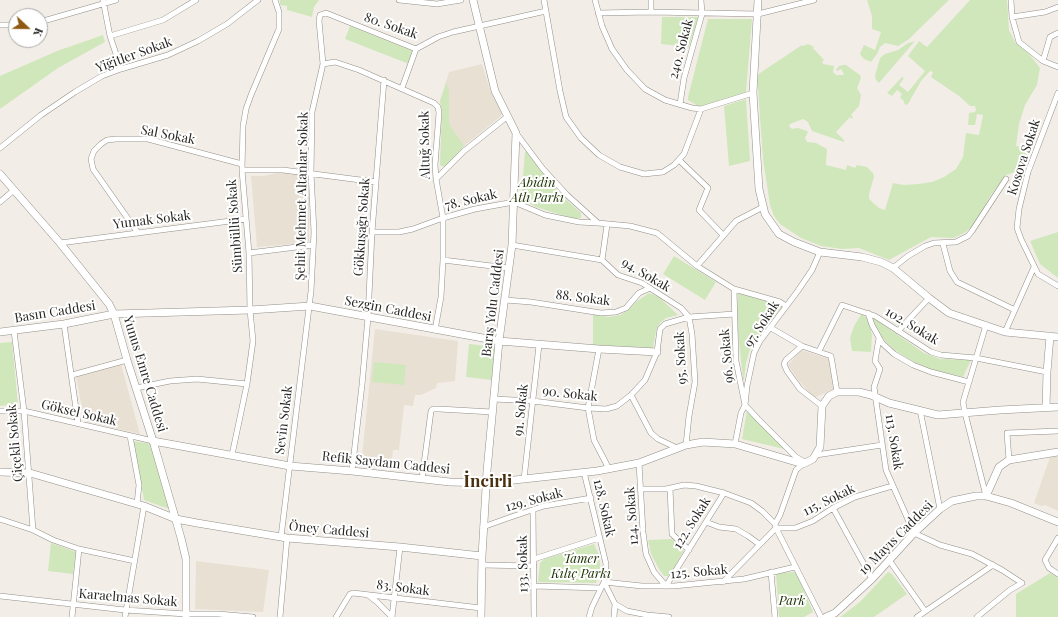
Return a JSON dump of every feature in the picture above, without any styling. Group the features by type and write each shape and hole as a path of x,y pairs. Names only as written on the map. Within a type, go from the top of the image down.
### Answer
{"street":[{"path":"48,20 104,2 116,0"},
{"path":"110,36 163,20 196,0"},
{"name":"Yiğitler Sokak","path":"0,148 41,115 74,92 102,76 120,68 168,55 198,41 227,24 258,0"},
{"name":"Sümbüllü Sokak","path":"232,455 247,384 252,342 249,253 242,167 243,126 246,109 279,29 279,12 275,0"},
{"path":"399,0 437,4 461,0"},
{"name":"Barış Yolu Caddesi","path":"472,0 495,91 516,133 512,245 499,341 483,528 481,617"},
{"path":"544,0 560,91 566,116 581,138 600,155 620,167 644,174 663,172 679,160 684,154 701,109"},
{"path":"595,0 598,13 612,49 627,70 645,89 665,100 692,108 701,109 753,93"},
{"path":"651,0 651,12"},
{"name":"240. Sokak","path":"680,104 684,78 702,14 701,0"},
{"path":"758,0 753,93 759,189 765,214 779,234 794,242 820,252 862,257 881,262 893,268 949,313 1005,332 1054,336 1047,372 1046,408"},
{"path":"598,13 651,12 758,14 814,0"},
{"path":"1011,0 1012,17 1019,42 1043,61 1058,67"},
{"path":"104,2 110,36 120,68"},
{"path":"1012,17 1045,12 1058,7"},
{"name":"80. Sokak","path":"323,64 319,20 320,15 323,13 416,49 438,37 478,26 546,12"},
{"path":"1043,61 1050,37 1058,33"},
{"path":"402,88 416,49"},
{"name":"Altuğ Sokak","path":"323,64 335,62 384,80 434,102 438,107 439,113 435,165 442,218 443,260 441,298 435,330"},
{"name":"Şehit Mehmet Altanlar Sokak","path":"310,306 313,245 311,173 312,112 323,64"},
{"name":"Gökkuşağı Sokak","path":"352,471 368,317 372,232 384,80"},
{"name":"Kosova Sokak","path":"1058,93 1030,167 1019,209 1018,228 1021,239 1038,274 1058,286"},
{"path":"436,179 464,151 508,116"},
{"path":"516,133 543,169 567,195 598,223"},
{"name":"Sal Sokak","path":"138,233 93,169 91,159 94,151 108,140 148,139 242,167 253,173 283,170 376,182"},
{"path":"679,160 708,188 699,210 722,235"},
{"name":"Yunus Emre Caddesi","path":"0,174 60,243 108,304 114,314 176,519 186,559 186,615"},
{"path":"893,268 908,256 925,246 934,243 944,244 956,242 968,236 1006,179"},
{"path":"0,202 14,190"},
{"name":"78. Sokak","path":"372,232 399,232 475,209 514,202 545,215 578,222 630,226 657,233 697,266 734,289 780,302 786,306"},
{"path":"697,266 722,235 736,221 763,208"},
{"name":"Yumak Sokak","path":"60,243 246,219"},
{"name":"94. Sokak","path":"607,225 602,260 618,275 642,283 681,308 688,316"},
{"path":"944,244 950,271 957,282 1015,310"},
{"path":"249,253 313,245"},
{"path":"512,245 602,260"},
{"name":"97. Sokak","path":"745,405 750,368 754,353 760,342 812,270 820,252"},
{"path":"443,260 508,268"},
{"path":"1005,332 1034,267"},
{"name":"88. Sokak","path":"505,300 531,302 601,313 616,312 626,308 639,293 650,288"},
{"name":"96. Sokak","path":"734,289 736,361 745,405 741,412 735,444"},
{"path":"898,331 929,298"},
{"name":"102. Sokak","path":"819,351 842,305 868,313 931,352 941,355 976,358 1047,372"},
{"name":"Sezgin Caddesi","path":"114,314 250,310 310,306 499,341 657,352"},
{"name":"Sevin Sokak","path":"280,617 284,538 290,466 310,306"},
{"path":"868,313 872,325 882,344 894,354 913,365 931,372 969,382"},
{"name":"Basın Caddesi","path":"0,332 64,324 114,314"},
{"name":"90. Sokak","path":"494,399 533,401 588,408 606,409 617,406 631,395 645,380 657,352 660,329 665,324 688,316 735,314"},
{"name":"95. Sokak","path":"686,445 689,416 696,382 692,334 688,316"},
{"path":"64,324 78,423"},
{"path":"986,325 963,402 986,496"},
{"path":"771,328 802,346 831,356 837,392"},
{"name":"Çiçekli Sokak","path":"14,330 30,473 33,530"},
{"name":"113. Sokak","path":"879,338 874,361 880,369 874,387 886,470 914,533"},
{"name":"91. Sokak","path":"524,479 539,344"},
{"path":"802,346 786,360 784,364 787,371 800,389 822,406"},
{"path":"599,349 588,408 594,440 609,469"},
{"path":"72,375 127,360"},
{"path":"136,388 170,381 197,379 247,384"},
{"path":"723,582 775,526 796,470 803,464 813,459 816,455 820,447 822,406 829,396 837,392 859,392 889,403 938,415 1058,407"},
{"path":"631,395 651,433 658,439 677,448"},
{"path":"745,405 796,457 802,460 803,464"},
{"path":"422,479 431,411 438,409 492,412"},
{"path":"920,410 940,509"},
{"name":"Göksel Sokak","path":"0,411 24,411 153,441"},
{"path":"1009,460 1007,433 1058,430"},
{"path":"125,617 125,610 135,561 140,505 139,485 130,436"},
{"name":"Refik Saydam Caddesi","path":"153,441 290,466 450,482 487,483 609,469 639,463 686,445 703,442 735,444 803,464"},
{"path":"816,455 882,445"},
{"path":"986,496 999,467 1009,460 1058,452"},
{"name":"124. Sokak","path":"639,463 643,532 646,554 654,572 666,586"},
{"path":"0,472 30,473 140,505 176,519"},
{"name":"128. Sokak","path":"584,472 606,564 604,582 589,617"},
{"path":"640,489 670,488 684,485 696,486 724,493 751,503 762,511 775,526 821,617"},
{"name":"115. Sokak","path":"775,526 795,528 813,521 833,508 855,497 892,486"},
{"path":"670,488 672,534 689,550"},
{"name":"122. Sokak","path":"666,586 724,493"},
{"name":"19 Mayıs Caddesi","path":"826,617 837,615 914,533 940,509 952,501 976,496 986,496 1058,522"},
{"name":"129. Sokak","path":"483,528 544,506 591,498"},
{"path":"833,508 872,579"},
{"name":"133. Sokak","path":"533,510 534,617"},
{"path":"0,519 33,530 53,540 79,549 135,561"},
{"name":"Öney Caddesi","path":"176,519 284,538 400,547 482,556"},
{"path":"706,522 719,527 736,529 759,544"},
{"path":"914,533 940,545 972,554 1022,583 1010,590 977,617"},
{"path":"534,560 600,538"},
{"path":"1058,538 1045,560 1049,568 1058,574"},
{"path":"392,617 400,547"},
{"path":"72,617 79,549"},
{"path":"889,560 925,611"},
{"path":"482,565 534,566"},
{"path":"917,617 993,565"},
{"name":"125. Sokak","path":"604,582 642,586 723,582 744,579 795,567"},
{"path":"771,572 775,617"},
{"path":"604,582 615,604 614,617"},
{"path":"534,586 601,588"},
{"name":"83. Sokak","path":"336,617 350,594 353,593 481,608"},
{"path":"367,594 392,617"},
{"name":"Karaelmas Sokak","path":"0,596 125,610 186,615 218,614 253,617"},
{"path":"615,604 627,611 669,617"}],"shaded area":[{"path":"482,64 490,90 502,113 500,117 464,146 445,167 440,165 442,111 440,101 449,72"},
{"path":"280,172 309,175 309,241 305,243 257,247 251,176 264,176"},
{"path":"375,329 458,341 455,381 437,383 436,388 421,395 415,395 413,406 404,405 399,450 393,450 391,468 361,466"},
{"path":"801,350 829,359 834,389 814,398 798,380 788,365"},
{"path":"121,364 140,434 88,422 84,418 76,377"},
{"path":"1058,456 1058,511 1045,505 1041,506 1034,503 1050,457"},
{"path":"196,561 269,570 263,612 195,609"}],"green space":[{"path":"280,0 319,0 314,7 312,17 287,10 287,6 280,5"},
{"path":"867,0 949,0 908,40 898,46 885,43 880,47 871,62 864,59 860,54 864,45 875,50 881,32 872,29 872,16"},
{"path":"970,0 1007,0 1009,30 1015,42 1030,55 1040,68 1037,85 1025,105 1019,124 1016,146 1031,148 1022,170 1006,175 989,198 978,220 966,232 954,238 931,237 889,260 859,248 842,249 821,246 801,238 780,224 774,216 770,205 763,159 757,75 802,45 808,44 814,47 813,48 824,60 822,62 823,64 834,66 833,72 836,75 844,75 842,70 836,70 839,66 846,65 860,75 861,78 857,88 861,95 859,106 851,115 853,117 851,119 850,117 836,132 844,140 844,142 812,131 808,122 803,119 790,124 789,126 792,129 798,128 807,131 808,132 805,138 807,142 816,143 827,149 826,165 846,170 847,165 855,168 857,165 867,167 873,173 874,177 869,199 879,208 885,210 893,183 904,185 918,184 932,182 944,177 956,169 963,157 966,133 979,135 983,115 977,114 975,125 968,125 969,113 975,112 975,106 970,106 959,96 931,77 933,72 930,71 921,81 906,105 900,98 902,94 897,90 892,96 887,93 902,77 904,78 899,85 908,92 925,71 908,56 919,41 927,47"},
{"path":"662,17 698,17 689,47 661,44"},
{"path":"708,19 752,19 746,92 703,106 698,106 688,100 688,97"},
{"path":"350,26 413,51 409,64 345,39"},
{"path":"103,35 105,42 58,68 0,109 0,76 57,51"},
{"path":"915,41 879,83 875,76 880,58 885,54 898,50 908,43"},
{"path":"446,83 449,90 449,124 464,146 445,167 440,165 442,111 440,101"},
{"path":"746,99 750,161 729,166 724,106"},
{"name":"Abidin Atlı Parkı","path":"527,151 541,171 562,196 581,213 581,218 574,219 536,207 521,199 525,152"},
{"path":"1058,232 1058,278 1040,264 1030,241"},
{"path":"674,256 716,282 705,300 663,274"},
{"path":"649,293 659,297 678,315 666,318 660,323 656,331 653,348 593,345 593,313 608,317 620,315"},
{"path":"738,293 778,304 782,307 756,339 750,349 746,363 744,380 737,321"},
{"path":"862,313 870,325 872,335 871,352 852,351 850,338 854,326"},
{"path":"872,317 924,353 940,359 971,360 963,377 930,369 912,361 896,351 884,340"},
{"path":"12,342 18,404 0,406 0,343"},
{"path":"469,344 495,347 492,380 466,377"},
{"path":"374,362 406,365 404,385 372,382"},
{"path":"748,405 786,446 784,449 742,439"},
{"path":"133,441 152,444 172,510 144,500"},
{"path":"672,539 684,550 673,570 668,576 664,576 651,554 648,540"},
{"path":"51,543 76,552 73,574 48,571"},
{"name":"Tamer Kılıç Parkı","path":"594,544 599,555 601,572 596,583 538,582 540,563 544,559"},
{"name":"Park","path":"796,572 813,612 804,617 779,617 776,573"},
{"name":"Park","path":"888,572 892,574 907,594 874,617 840,617 860,602"},
{"path":"1050,573 1058,578 1058,617 1016,617 1016,594"}],"district":[{"name":"İncirli","path":"488,482"}]}
